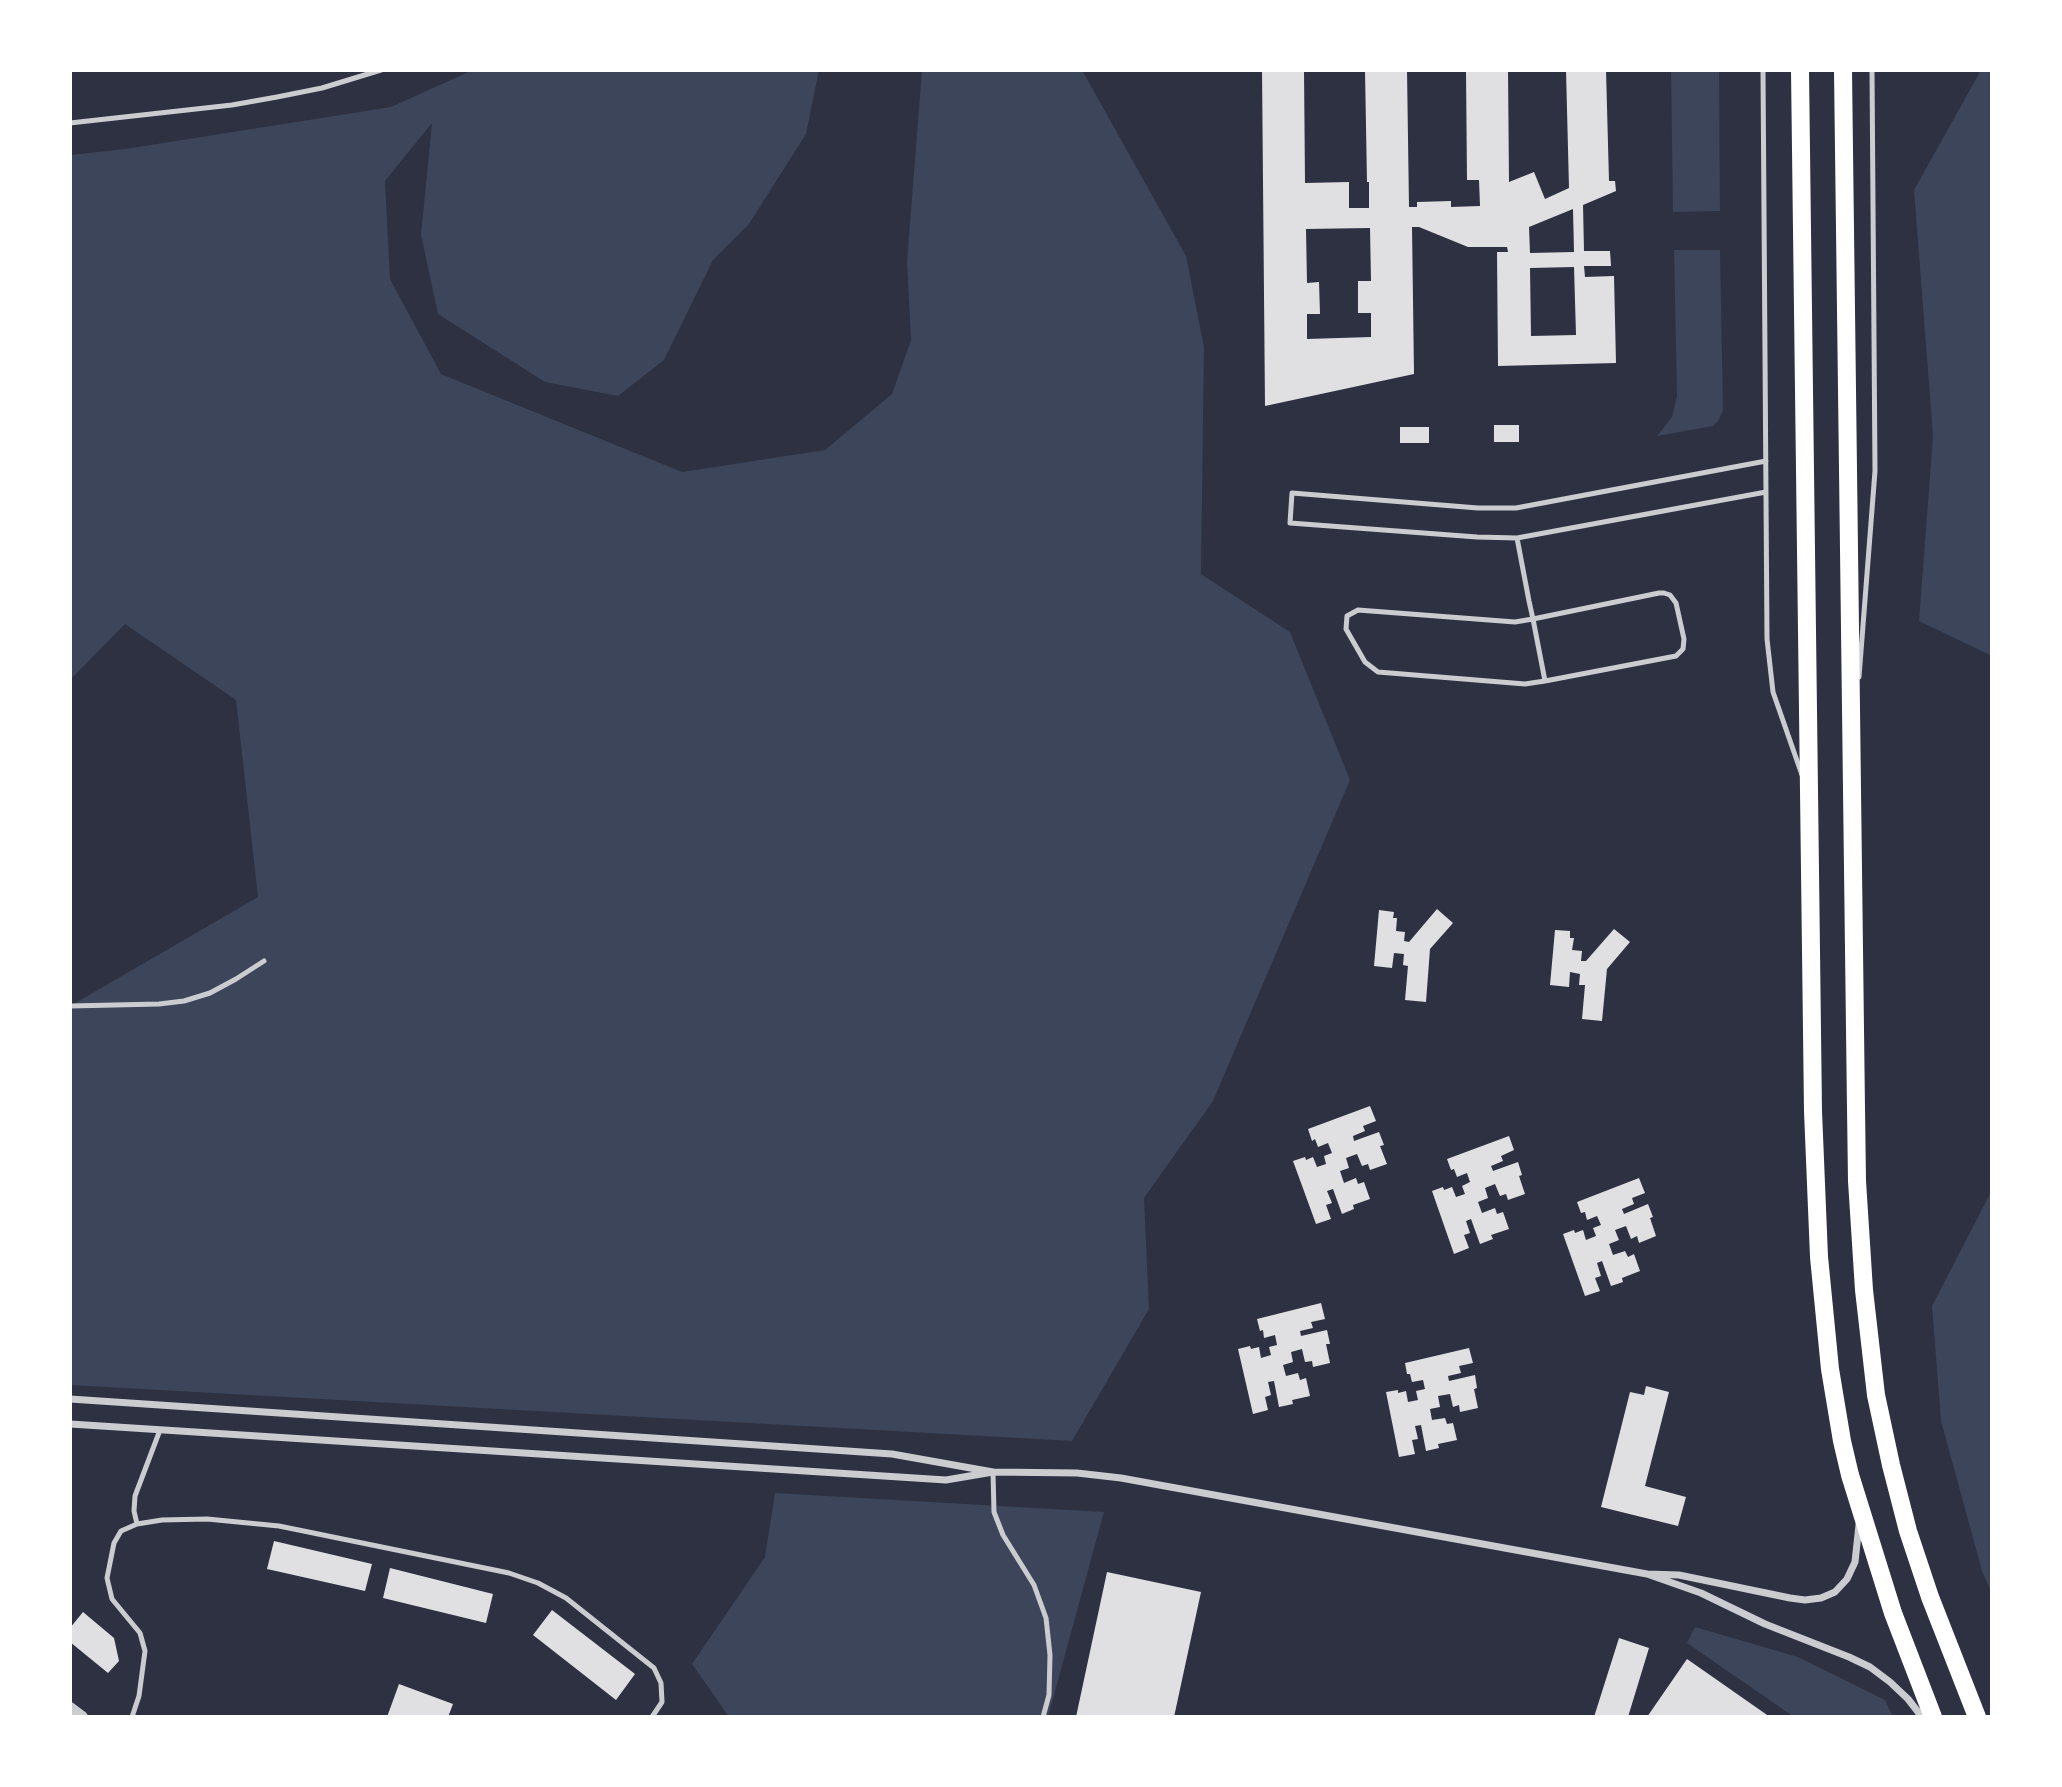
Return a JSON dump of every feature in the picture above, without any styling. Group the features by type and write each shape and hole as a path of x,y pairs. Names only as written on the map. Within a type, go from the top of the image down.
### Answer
{"main road":[{"path":"1800,70 1815,1171 1825,1331 1842,1440 1860,1510 1893,1613 1933,1717"},
{"path":"1843,70 1857,1181 1862,1266 1871,1360 1888,1454 1908,1531 1938,1619 1977,1717"}],"street":[{"path":"70,1399 892,1454 993,1472 1077,1473 1121,1478 1647,1574 1679,1575 1805,1600 1821,1598 1835,1592 1847,1579 1855,1562 1859,1542 1860,1510"},
{"path":"70,1424 946,1480 993,1472"},
{"path":"1647,1574 1701,1593 1765,1624 1870,1667 1908,1699 1922,1717"},
{"path":"70,1708 82,1717"}],"lane":[{"path":"70,123 265,99 322,88 381,70"},
{"path":"1763,70 1769,667 1773,692 1809,796"},
{"path":"1852,770 1875,471 1872,70"},
{"path":"1766,461 1516,508 1478,508 1292,493 1290,523 1517,538 1766,492"},
{"path":"1517,538 1545,681"},
{"path":"1664,593 1670,595 1676,603 1684,639 1683,649 1676,656 1545,681 1525,684 1378,672 1365,662 1346,629 1347,616 1359,610 1515,622 1664,593"},
{"path":"70,1006 184,1002 210,993 264,961"},
{"path":"138,1524 134,1511 135,1496 160,1430"},
{"path":"993,1472 994,1512 1003,1535 1034,1585 1046,1618 1049,1695 1043,1717"},
{"path":"132,1717 139,1696 145,1651 139,1633 112,1599 107,1578 114,1543 121,1531 138,1524 162,1520 207,1519 279,1526 509,1573 538,1583 566,1598 654,1668 661,1683 662,1702 652,1717"}],"shaded area":[{"path":"473,70 819,70 806,134 749,224 713,260 664,360 618,396 545,382 438,314 421,235 432,123 385,181 390,279 441,374 682,472 825,450 892,394 911,340 907,262 922,70 1082,70 1186,256 1204,347 1201,574 1290,632 1350,780 1213,1101 1144,1198 1149,1309 1072,1441 70,1385 70,1006 258,897 236,700 125,624 70,680 70,155 125,149 391,107"},
{"path":"1671,70 1719,70 1720,211 1673,212"},
{"path":"1981,70 1992,70 1992,656 1919,621 1933,436 1914,190"},
{"path":"1674,250 1720,250 1723,411 1713,426 1657,436 1672,417 1677,396"},
{"path":"1992,1190 1992,1594 1982,1571 1941,1421 1932,1306"},
{"path":"775,1493 1104,1512 1048,1717 729,1717 692,1664 765,1557"},
{"path":"1695,1627 1798,1657 1885,1700 1893,1717 1794,1717 1687,1643"}],"building":[{"path":"1262,70 1304,70 1305,183 1349,182 1349,208 1369,208 1365,70 1407,70 1409,207 1417,207 1417,202 1451,201 1451,207 1480,206 1479,180 1467,180 1466,70 1508,70 1509,182 1534,172 1545,199 1569,188 1566,70 1606,70 1609,181 1615,181 1616,191 1583,205 1584,251 1610,251 1611,266 1584,266 1585,277 1614,276 1616,363 1498,366 1497,252 1508,252 1507,247 1468,247 1419,227 1412,227 1414,374 1265,406","holes":["1573,209 1574,252 1530,253 1529,227","1370,228 1371,281 1358,281 1358,313 1371,313 1371,337 1307,339 1307,314 1320,314 1319,282 1307,283 1306,229","1574,267 1576,335 1531,336 1530,268"]},
{"path":"1494,425 1519,425 1519,442 1494,442"},
{"path":"1400,427 1429,427 1429,443 1400,443"},
{"path":"1437,909 1453,923 1430,949 1426,1002 1405,1000 1408,966 1403,965 1404,954 1394,953 1392,968 1374,966 1379,910 1394,912 1393,918 1397,918 1396,931 1405,932 1404,941 1409,942"},
{"path":"1614,929 1630,942 1607,969 1602,1021 1582,1019 1585,985 1579,985 1580,974 1570,972 1569,987 1550,985 1555,930 1570,931 1570,938 1574,938 1572,950 1582,951 1581,961 1586,961"},
{"path":"1370,1106 1376,1121 1363,1126 1365,1131 1353,1136 1354,1141 1379,1132 1384,1145 1380,1146 1387,1164 1370,1170 1368,1164 1362,1166 1357,1154 1346,1158 1349,1168 1340,1171 1344,1183 1356,1178 1358,1184 1364,1182 1370,1199 1353,1205 1354,1209 1342,1214 1333,1189 1327,1191 1332,1203 1326,1205 1331,1219 1316,1224 1293,1161 1313,1157 1317,1167 1326,1164 1324,1156 1332,1153 1328,1143 1318,1147 1315,1139 1312,1141 1308,1129"},
{"path":"1509,1136 1514,1150 1501,1156 1503,1161 1491,1166 1493,1171 1518,1162 1525,1194 1508,1200 1506,1194 1500,1196 1495,1184 1485,1188 1488,1198 1478,1202 1482,1213 1495,1208 1497,1214 1503,1212 1509,1229 1491,1235 1493,1239 1480,1244 1471,1219 1466,1221 1470,1233 1464,1235 1469,1248 1454,1254 1432,1191 1452,1187 1456,1197 1465,1194 1462,1186 1470,1182 1467,1173 1457,1177 1447,1159"},
{"path":"1639,1178 1645,1193 1632,1198 1634,1204 1622,1209 1624,1214 1648,1204 1656,1236 1639,1243 1637,1236 1631,1239 1626,1226 1615,1230 1619,1240 1609,1244 1613,1255 1625,1251 1628,1257 1634,1254 1640,1271 1611,1286 1602,1261 1597,1263 1601,1276 1595,1278 1600,1291 1585,1296 1563,1234 1583,1230 1586,1240 1596,1236 1593,1228 1601,1225 1597,1216 1587,1220 1585,1212 1581,1213 1577,1202"},
{"path":"1321,1303 1325,1319 1311,1322 1313,1328 1300,1331 1301,1336 1327,1330 1330,1344 1326,1344 1330,1363 1313,1367 1312,1361 1305,1362 1302,1349 1291,1352 1293,1362 1283,1365 1286,1376 1298,1373 1300,1380 1306,1378 1310,1396 1292,1400 1293,1404 1279,1407 1274,1381 1268,1382 1271,1395 1265,1397 1268,1410 1253,1414 1238,1349 1259,1347 1261,1358 1271,1355 1269,1347 1277,1345 1275,1335 1264,1338 1257,1319"},
{"path":"1469,1348 1473,1363 1459,1366 1461,1373 1448,1376 1449,1381 1475,1375 1477,1388 1474,1389 1478,1408 1460,1412 1459,1405 1453,1407 1450,1394 1438,1396 1440,1407 1430,1409 1432,1420 1445,1418 1447,1424 1453,1423 1457,1440 1438,1444 1439,1448 1426,1451 1421,1425 1415,1426 1418,1439 1412,1440 1415,1454 1399,1457 1386,1392 1406,1391 1408,1402 1418,1400 1416,1391 1425,1389 1423,1380 1412,1382 1405,1363"},
{"path":"1646,1386 1669,1392 1645,1486 1686,1497 1678,1526 1601,1507 1630,1392 1644,1395"},
{"path":"274,1541 372,1564 365,1591 267,1569"},
{"path":"390,1568 493,1594 486,1623 383,1598"},
{"path":"1107,1572 1201,1592 1174,1717 1076,1717"},
{"path":"552,1610 635,1674 616,1700 533,1635"},
{"path":"83,1612 114,1638 119,1661 108,1673 70,1642 70,1628"},
{"path":"1619,1638 1649,1648 1628,1717 1594,1717"},
{"path":"1687,1659 1770,1717 1647,1717"},
{"path":"399,1684 453,1704 448,1717 387,1717"}]}
